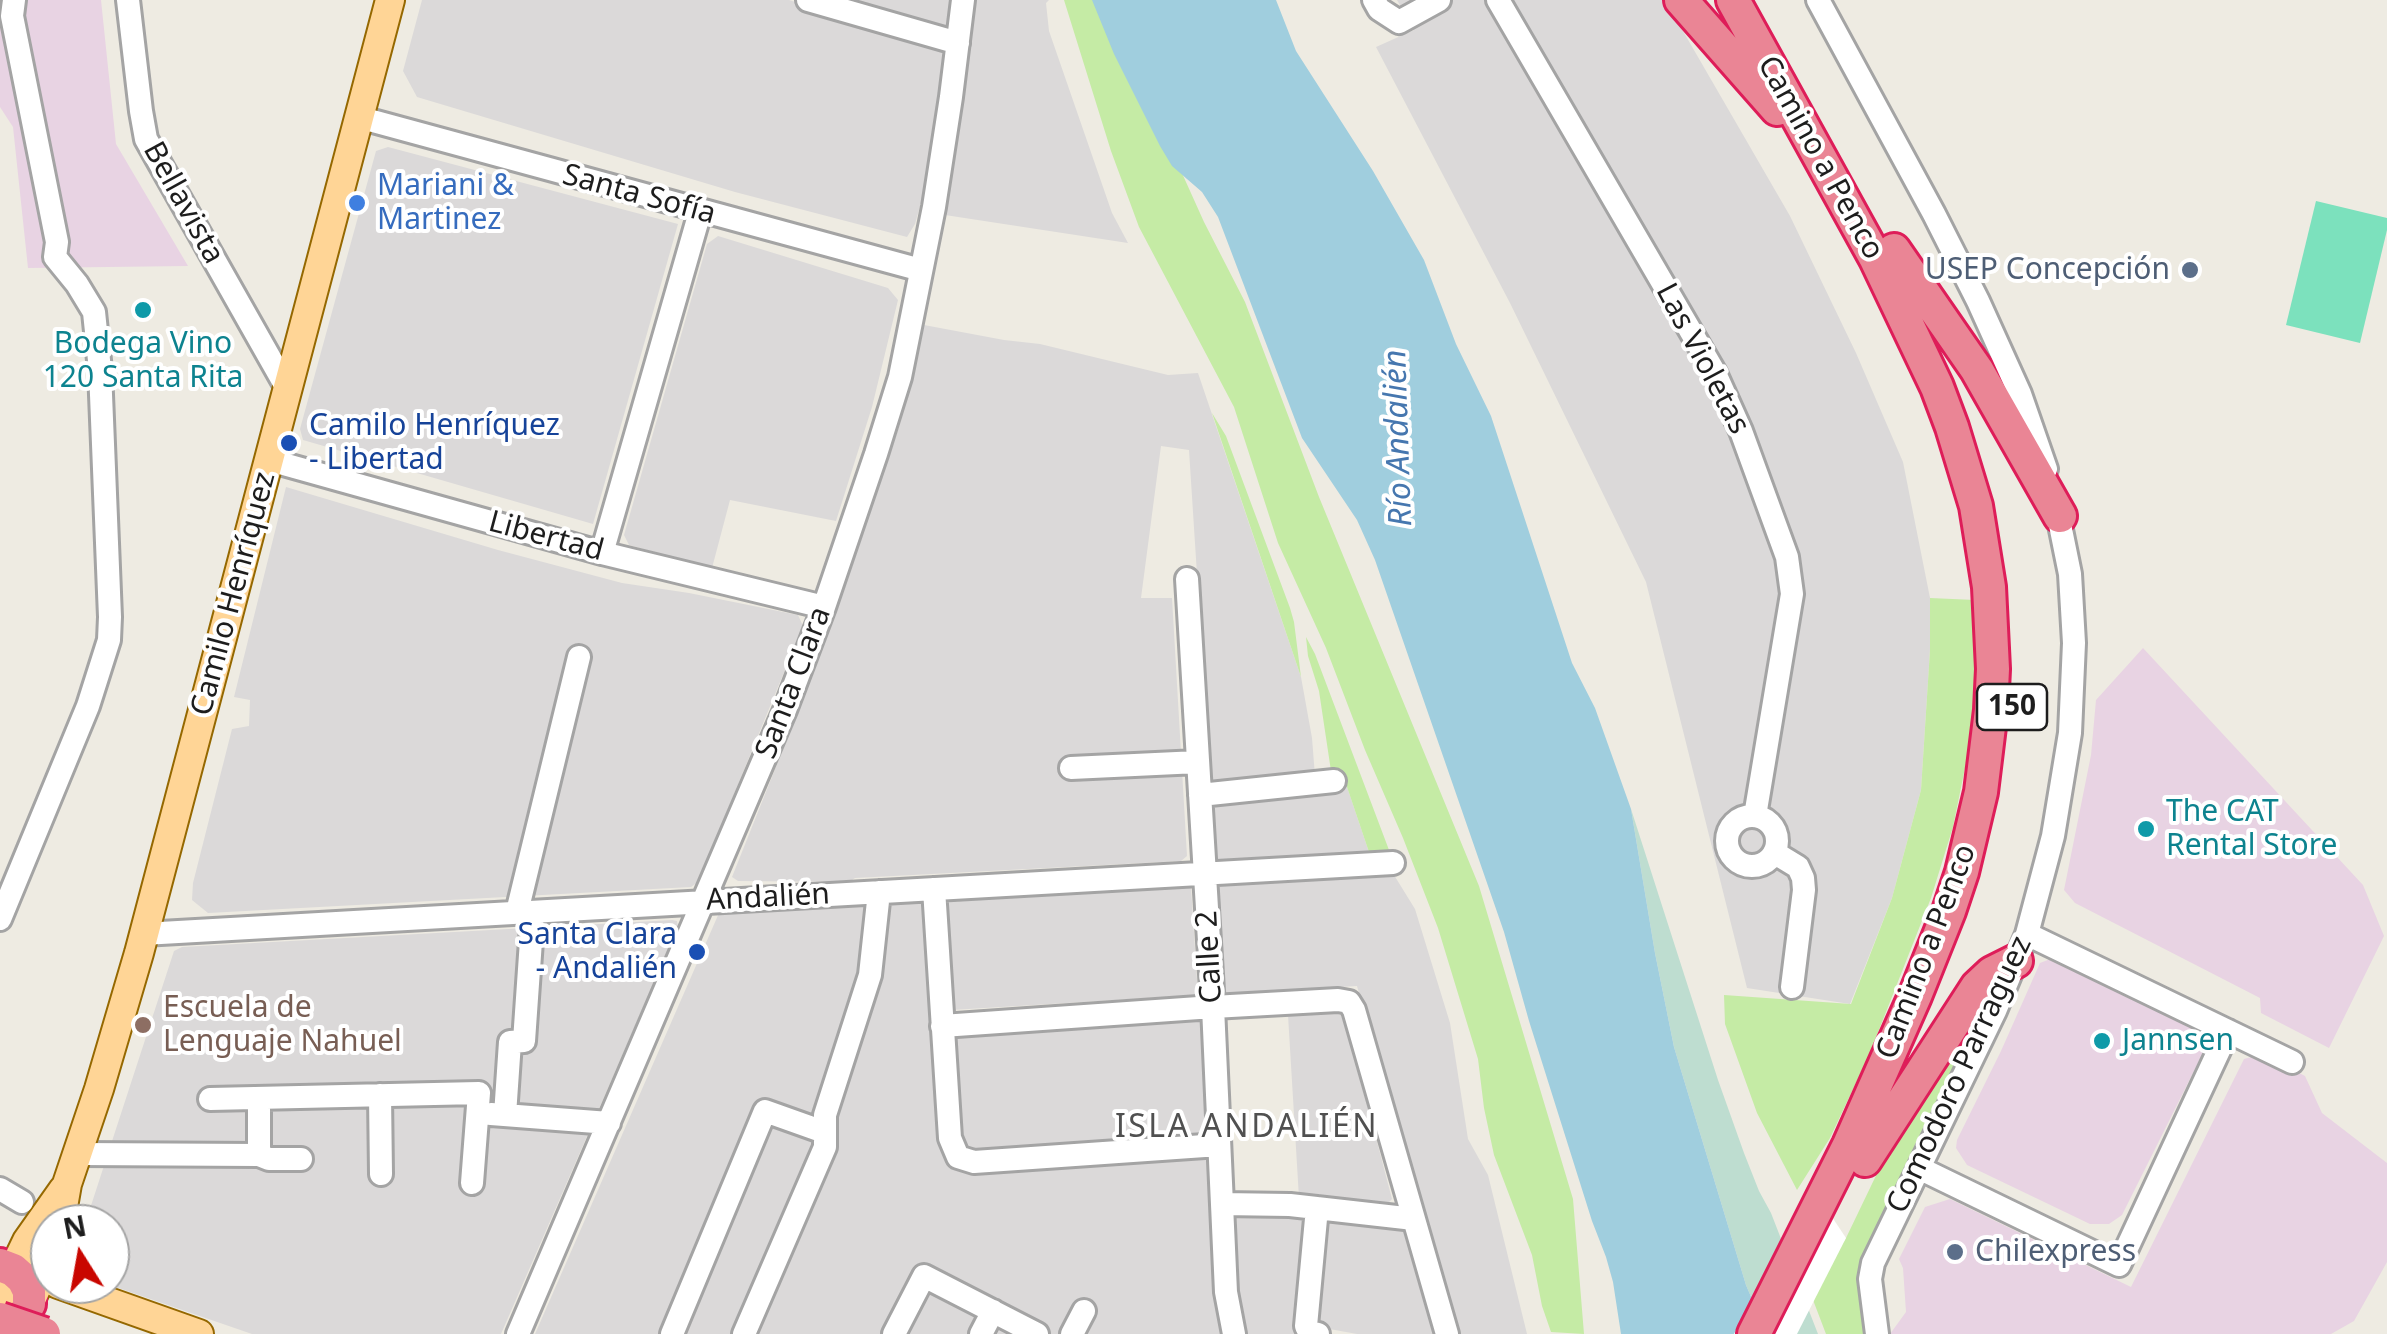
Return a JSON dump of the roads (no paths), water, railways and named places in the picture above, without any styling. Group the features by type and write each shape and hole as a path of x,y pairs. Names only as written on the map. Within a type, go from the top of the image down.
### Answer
{"highway":[{"path":"1680,0 1772,103 1829,175"},
{"name":"Camino a Penco","path":"1733,0 1876,259 1937,387 1976,506 1989,587 1993,669 1981,792 1958,885 1777,1334"},
{"name":"Camino a Penco","path":"1754,1334 1828,1211 1865,1160 1939,995 1976,894 2000,796 2014,694 2012,597 2003,540 1980,449 1957,385 1894,250 1757,0"},
{"path":"1894,250 1976,370 2060,516"},
{"path":"1865,1160 1977,987 2022,947"},
{"path":"27,1284 44,1334"}],"main road":[{"name":"Camilo Henríquez","path":"64,1204 120,1021 390,0"},
{"name":"Camilo Henríquez","path":"14,1334 27,1284 31,1234 67,1184"},
{"path":"27,1284 199,1334"}],"street":[{"path":"0,919 88,706 109,640 110,617 94,312 56,257 12,16 14,0"},
{"name":"Bellavista","path":"128,0 146,138 288,390"},
{"path":"808,0 958,44"},
{"name":"Santa Clara","path":"518,1334 705,901 824,608 900,378 944,150 963,0"},
{"path":"1383,3 1399,22 1440,0"},
{"name":"Las Violetas","path":"1498,0 1715,373 1741,431 1787,557 1792,594 1766,751 1763,820"},
{"name":"Comodoro Parraguez","path":"1818,0 1934,214 2020,394 2060,516 2073,608 2074,688 2053,836 2022,947 1985,1036 1872,1263 1870,1279 1877,1334"},
{"name":"Santa Sofía","path":"358,117 921,270"},
{"path":"602,553 700,212"},
{"name":"Libertad","path":"269,460 602,553 824,608"},
{"name":"Calle 2","path":"1187,580 1226,1292 1234,1334"},
{"path":"505,1115 510,1042 524,1041 525,912 579,658"},
{"path":"1071,768 1198,762"},
{"path":"1200,795 1334,781"},
{"path":"1741,818 1763,820 1777,835 1776,852 1769,860 1752,867 1742,865 1728,850 1728,833 1741,818"},
{"path":"1776,852 1798,867 1803,878 1792,987"},
{"name":"Andalién","path":"143,934 1393,863"},
{"path":"934,888 950,1138 958,1157 974,1162 1219,1145"},
{"path":"744,1334 826,1146 825,1115 870,976 879,892"},
{"path":"2022,947 2228,1031 2292,1062"},
{"path":"942,1026 1213,1007 1349,1002 1447,1334"},
{"path":"1920,1168 2120,1264 2228,1031"},
{"path":"210,1099 380,1095 478,1103 505,1115 609,1123"},
{"path":"380,1095 382,1174"},
{"path":"258,1155 259,1098"},
{"path":"472,1183 478,1103"},
{"path":"672,1334 765,1111 824,1132"},
{"path":"78,1154 258,1155 302,1160"},
{"path":"0,1189 22,1202"},
{"path":"1222,1204 1316,1208 1414,1219"},
{"path":"1316,1208 1306,1326 1318,1334"},
{"path":"894,1334 924,1276 1037,1334"},
{"path":"980,1334 993,1311"},
{"path":"1072,1334 1084,1311"}],"water":[{"name":"Río Andalién","path":"1092,0 1276,0 1296,51 1424,260 1456,344 1491,416 1572,663 1595,708 1631,809 1674,1047 1746,1285 1767,1334 1621,1334 1606,1257 1504,932 1375,560 1357,520 1302,438 1218,217 1202,192 1172,166 1160,146"}],"place":[{"name":"Mariani & Martinez","path":"357,203"},
{"name":"USEP Concepción","path":"2190,270"},
{"name":"Bodega Vino 120 Santa Rita","path":"143,310"},
{"name":"Camilo Henríquez - Libertad","path":"289,443"},
{"name":"The CAT Rental Store","path":"2146,829"},
{"name":"Santa Clara - Andalién","path":"697,952"},
{"name":"Escuela de Lenguaje Nahuel","path":"143,1025"},
{"name":"Jannsen","path":"2102,1041"},
{"name":"Chilexpress","path":"1955,1252"}],"district":[{"name":"ISLA ANDALIÉN","path":"1247,1128"}]}
